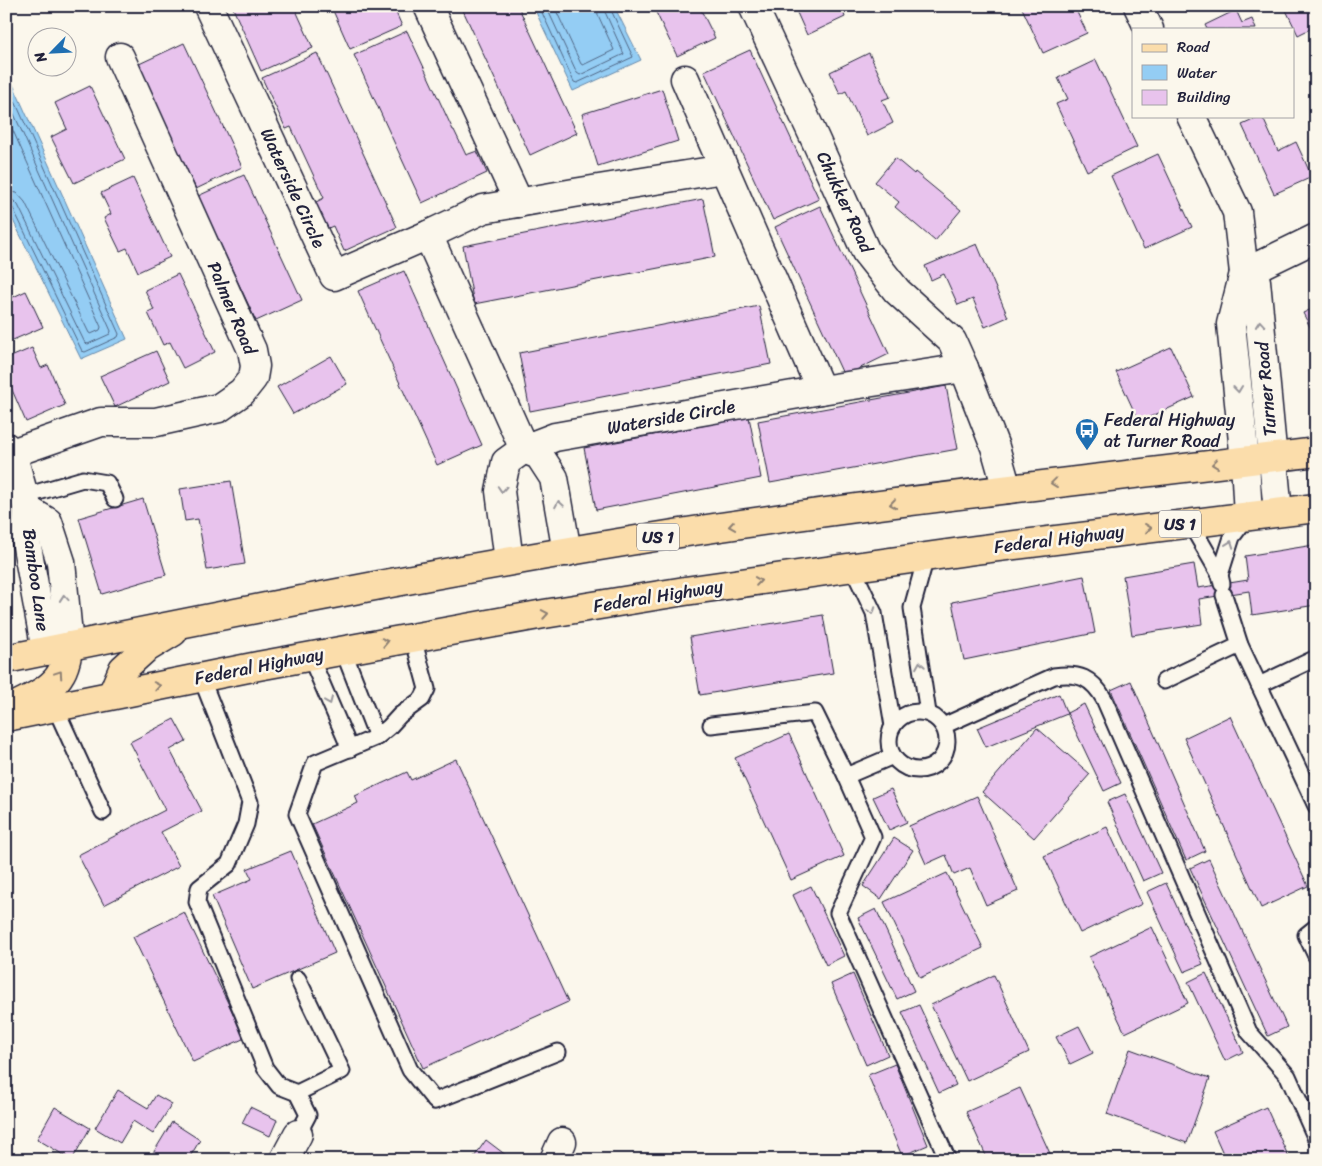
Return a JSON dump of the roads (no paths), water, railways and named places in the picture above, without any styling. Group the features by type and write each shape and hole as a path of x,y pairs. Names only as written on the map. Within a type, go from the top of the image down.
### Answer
{"main road":[{"name":"US 1","path":"6,659 509,561 676,534 1007,488 1316,452"},
{"name":"Federal Highway","path":"6,717 310,656 667,594 926,557 1316,508"},
{"path":"112,695 123,669 145,649 192,622"},
{"path":"6,712 48,688 61,674 65,662 58,649"}],"street":[{"name":"Waterside Circle","path":"208,6 334,276 428,236 483,209 724,169"},
{"path":"428,6 519,203"},
{"name":"Chukker Road","path":"753,6 866,252 897,291 952,341 994,447 1007,488"},
{"path":"1138,6 1149,28"},
{"name":"Palmer Road","path":"9,450 101,422 156,422 219,408 242,392 253,378 255,366 252,350 120,57"},
{"path":"685,79 820,390"},
{"name":"Turner Road","path":"1192,118 1237,212 1244,272 1231,324 1245,460 1248,516"},
{"path":"428,236 524,449 539,455 554,478 568,552"},
{"path":"1244,272 1316,238"},
{"name":"Turner Road","path":"1244,272 1256,281 1278,512"},
{"name":"Waterside Circle","path":"509,561 500,490 506,462 524,449 555,437 820,390 964,368"},
{"path":"9,450 20,507"},
{"name":"Bamboo Lane","path":"20,507 48,522 61,562 58,649"},
{"path":"284,1160 298,1134"}],"lane":[{"path":"20,507 83,479 106,483 115,499"},
{"path":"1222,585 1232,537 1248,516"},
{"path":"1190,523 1222,585 1240,646 1316,806"},
{"path":"926,557 912,608 928,713"},
{"path":"852,567 874,613 893,726"},
{"path":"412,638 427,688 422,699 400,715 377,737 315,763 297,814 410,1070 435,1101 558,1052"},
{"path":"1164,681 1240,646"},
{"path":"343,650 377,737"},
{"path":"310,656 350,749"},
{"path":"1259,684 1316,658"},
{"path":"943,726 1054,676 1078,675 1089,680 1098,689 1112,717 1249,1032 1288,1076 1316,1138"},
{"path":"201,677 250,802 246,824 229,864 199,888 196,902 265,1068 279,1086 297,1093 308,1115 298,1134"},
{"path":"55,707 103,812"},
{"path":"918,711 928,713 937,718 943,726 947,735 947,745 944,755 933,766 919,770 909,768 893,756 890,736 893,726 899,718 908,713 918,711"},
{"path":"711,724 815,713 873,837 838,913 948,1160"},
{"path":"846,776 893,756"},
{"path":"1316,928 1306,935 1316,956"},
{"path":"297,1093 342,1071 298,979"}],"water":[{"path":"533,6 614,6 641,60 573,91"},
{"path":"6,69 127,339 81,359 6,206"}],"place":[{"name":"Federal Highway at Turner Road","path":"1087,451"}]}
